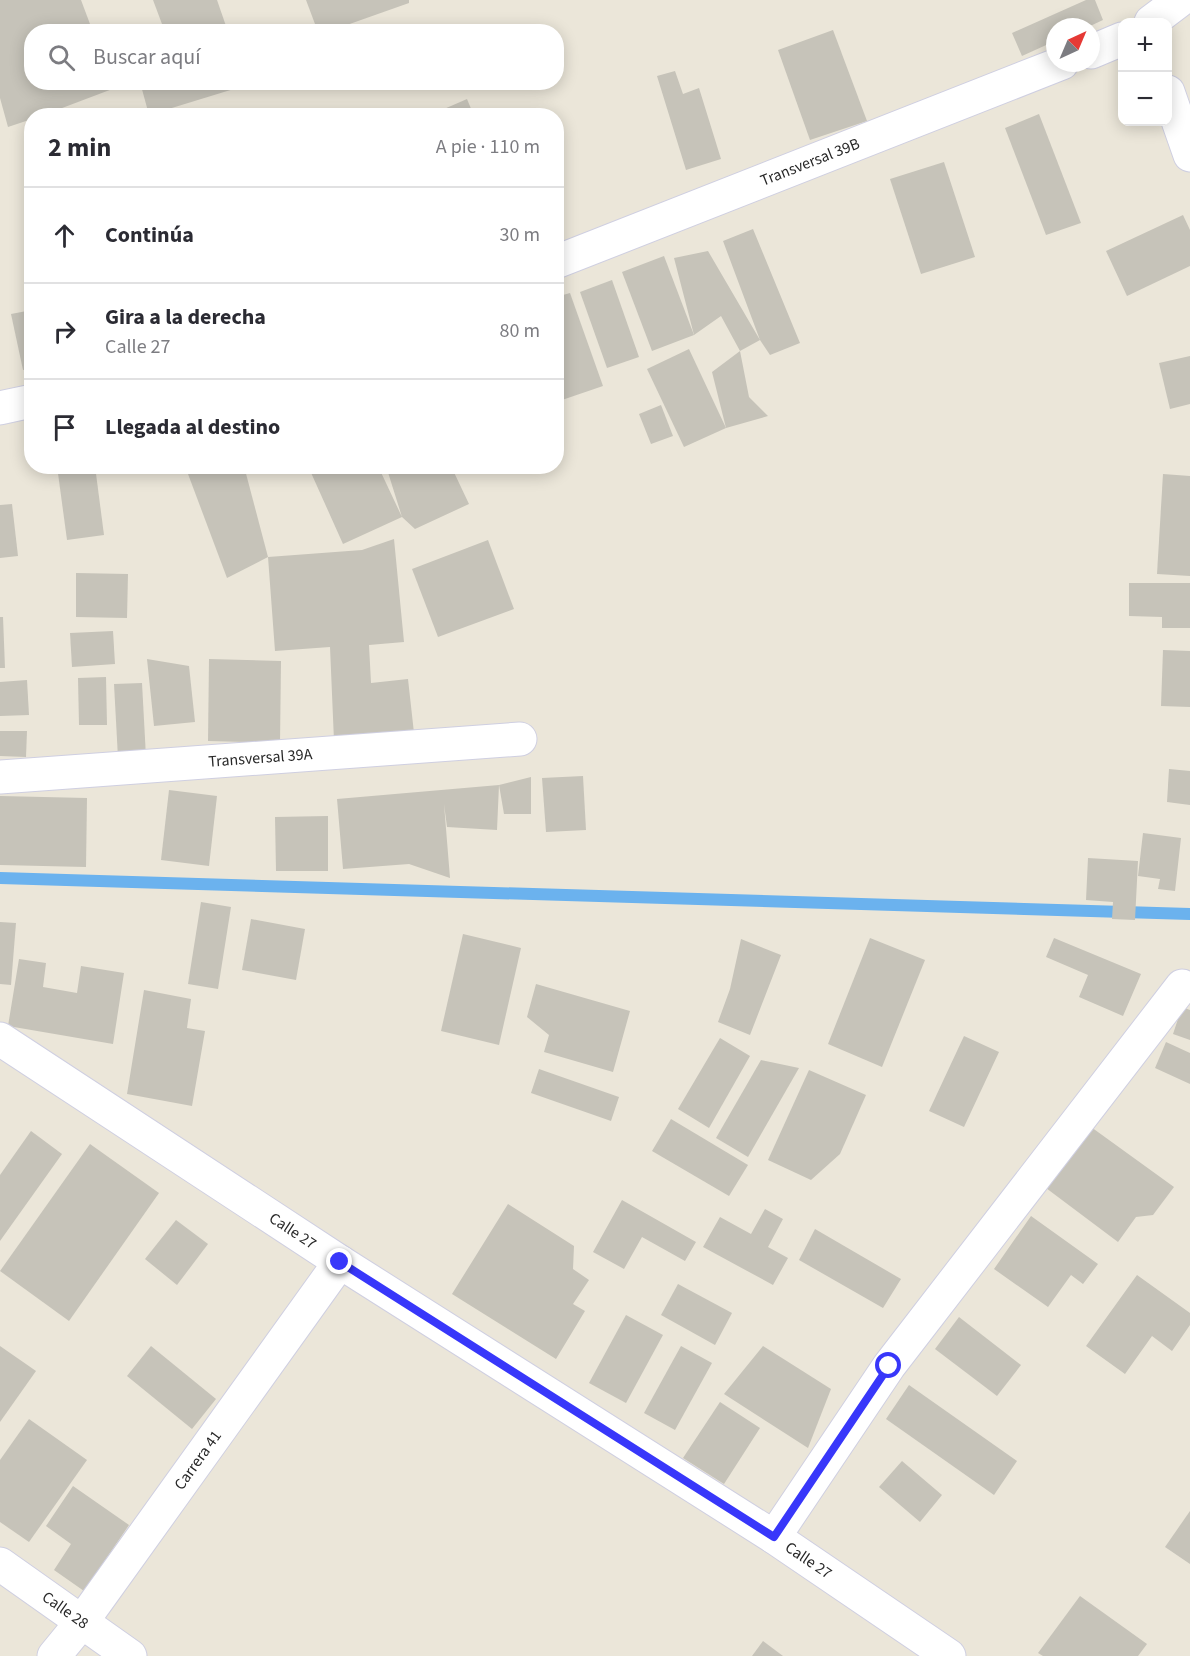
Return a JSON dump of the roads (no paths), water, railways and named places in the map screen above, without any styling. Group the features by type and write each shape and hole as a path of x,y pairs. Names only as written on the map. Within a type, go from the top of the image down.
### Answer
{"street":[{"path":"1156,18 1180,0"},
{"path":"1100,48 1118,41"},
{"name":"Transversal 39B","path":"564,258 1046,69"},
{"path":"1172,106 1190,155"},
{"path":"0,408 24,403"},
{"name":"Transversal 39A","path":"0,777 520,739"},
{"path":"774,1537 889,1366 1182,986"},
{"name":"Calle 27","path":"0,1039 340,1262 774,1537 949,1656"},
{"name":"Carrera 41","path":"54,1656 81,1623 340,1262"},
{"name":"Calle 28","path":"0,1564 130,1656"}],"waterway":[{"path":"0,878 1190,914"}]}
